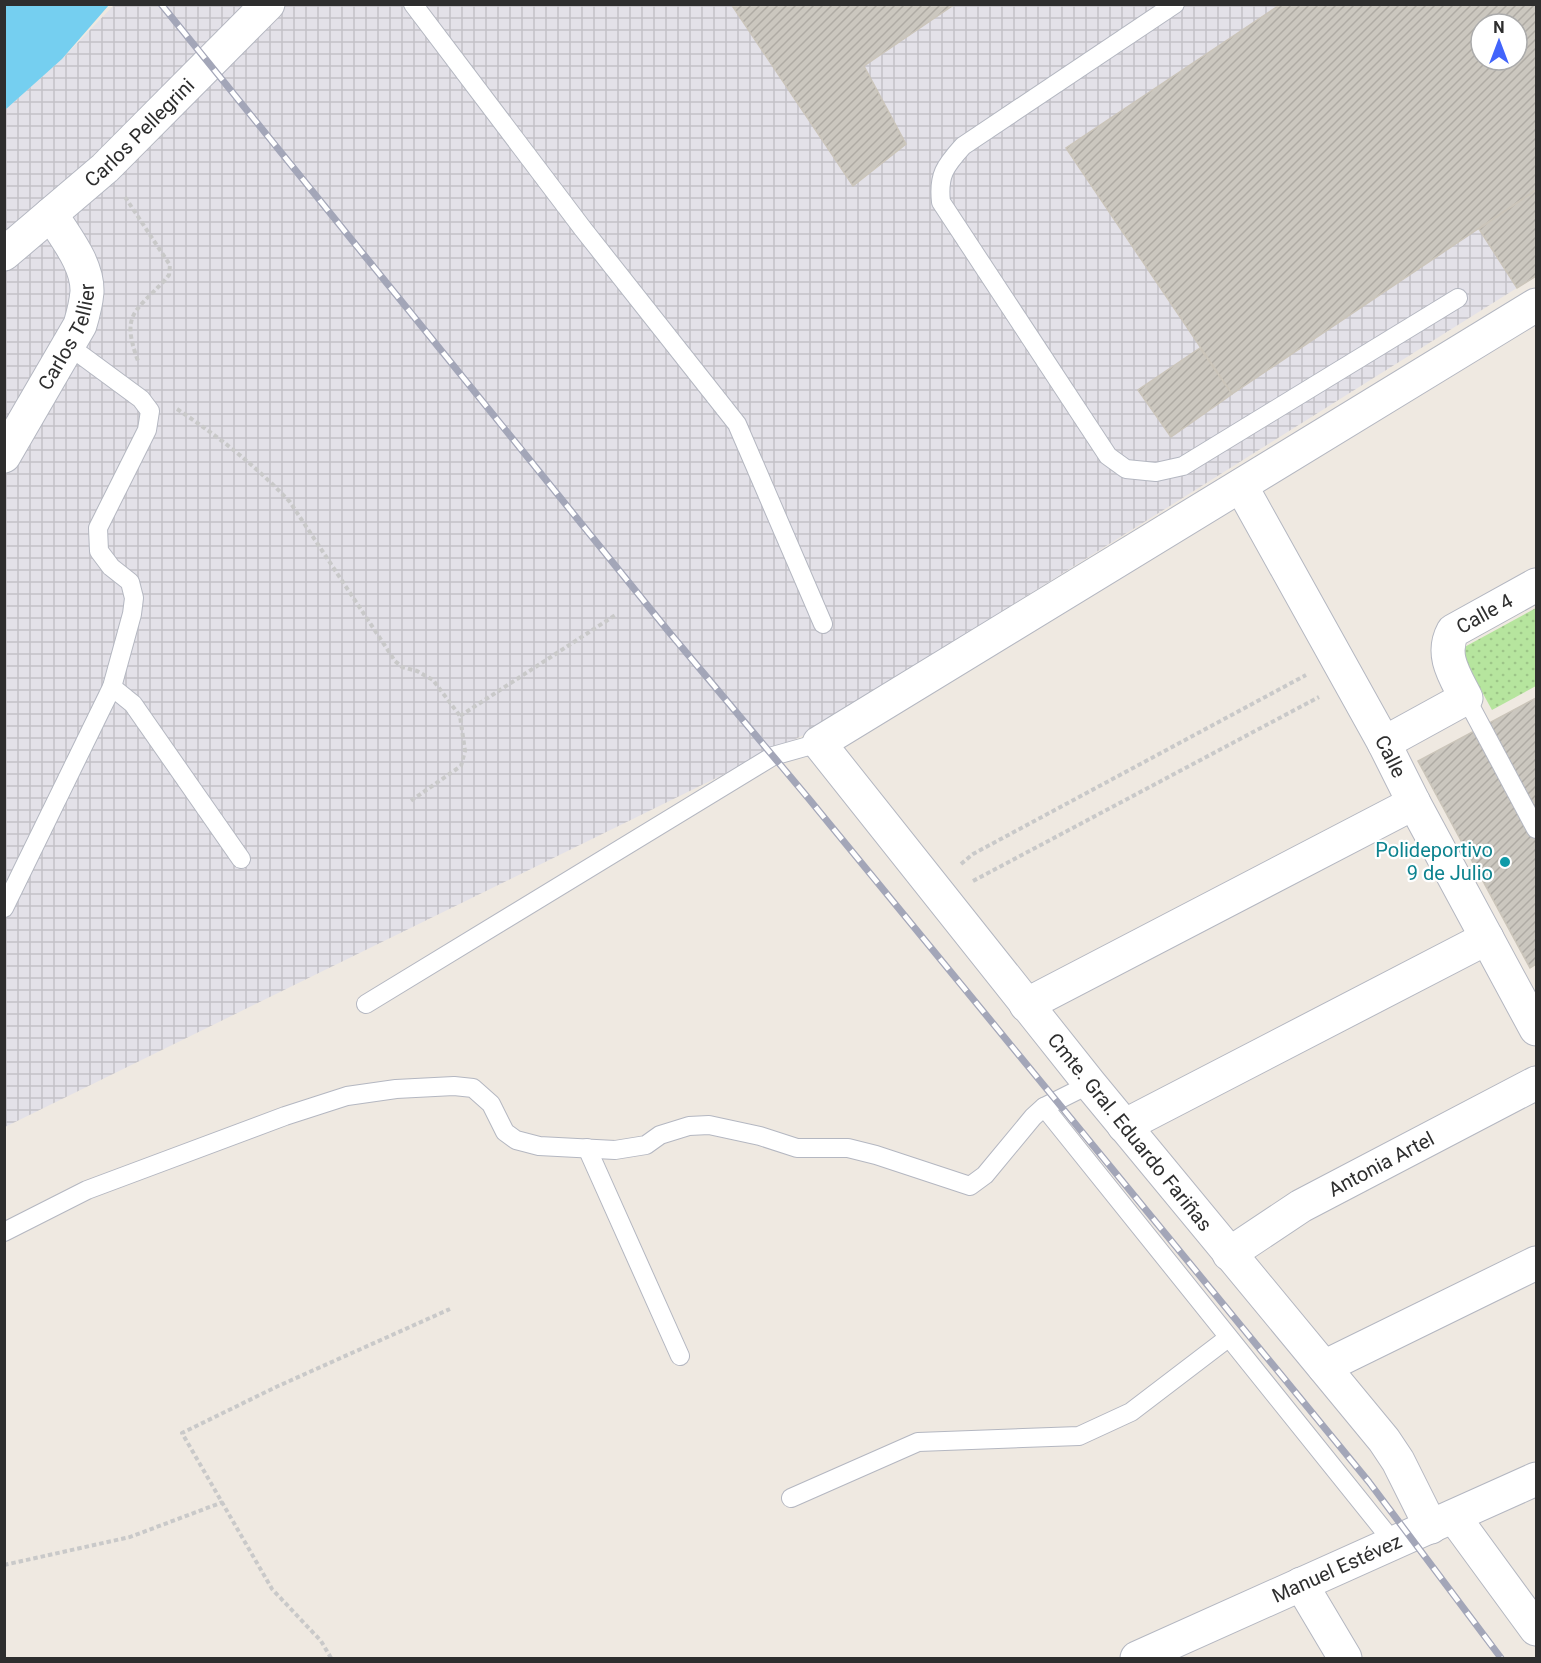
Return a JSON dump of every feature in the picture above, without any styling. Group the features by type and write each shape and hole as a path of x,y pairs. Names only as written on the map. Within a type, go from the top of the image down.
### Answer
{"street":[{"name":"Carlos Pellegrini","path":"4,254 105,168 268,4"},
{"name":"Carlos Tellier","path":"4,456 80,325 87,292 86,279 79,260 51,214"},
{"path":"819,743 1536,305"},
{"name":"Calle","path":"1241,486 1384,743 1536,1029"},
{"name":"Calle 4","path":"1466,698 1447,658 1447,642 1453,631 1536,585"},
{"path":"1384,743 1466,698"},
{"name":"Cmte. Gral. Eduardo Fariñas","path":"819,743 1124,1126 1384,1440 1443,1522 1536,1629"},
{"path":"1026,1005 1414,803"},
{"path":"1124,1126 1487,938"},
{"name":"Antonia Artel","path":"1229,1254 1301,1206 1536,1083"},
{"path":"1324,1367 1536,1263"},
{"name":"Manuel Estévez","path":"1137,1659 1536,1479"},
{"path":"1301,1584 1346,1659"}],"lane":[{"path":"413,4 583,229 737,424 823,624"},
{"path":"1175,4 963,146 945,167 939,184 941,202 1108,456 1126,469 1156,472 1183,466 1458,298"},
{"path":"4,908 112,687 132,614 134,598 130,582 111,567 99,551 98,528 147,430 150,411 141,399 69,346"},
{"path":"112,687 133,704 241,859"},
{"path":"1466,698 1536,829"},
{"path":"366,1004 772,756 819,743"},
{"path":"4,1232 87,1190 285,1116 347,1096 366,1093 396,1089 473,1088 491,1104 505,1132 516,1140 539,1146 615,1150 646,1145 660,1135 689,1126 709,1125 760,1136 797,1148 848,1148 970,1186 985,1175 1044,1107 1090,1084"},
{"path":"1044,1107 1394,1543"},
{"path":"587,1148 680,1356"},
{"path":"791,1498 918,1442 1079,1436 1131,1412 1228,1338"}],"path":[{"path":"105,168 170,265 170,274 132,315 130,339 140,368"},
{"path":"173,406 227,443 290,502 395,661 402,667 417,671 432,680 460,716 465,751 461,766 409,802"},
{"path":"460,716 617,614"},
{"path":"936,892 973,854 1343,670"},
{"path":"936,892 1343,670"},
{"path":"331,1659 321,1641 272,1589 182,1433 450,1309"},
{"path":"4,1564 130,1537 223,1502"}],"shaded area":[{"path":"114,5 1536,5 1536,276 810,732 5,1127 5,110 62,59"}],"green space":[{"path":"1536,608 1536,686 1492,710 1459,650"}],"water":[{"path":"5,4 109,5 62,59 5,110"}],"building":[{"path":"731,4 955,4 864,66 906,144 853,186"},
{"path":"1281,4 1536,4 1536,190 1232,394 1066,148"},
{"path":"1536,190 1536,276 1517,288 1479,229"},
{"path":"1200,348 1232,394 1171,437 1138,390"},
{"name":"Polideportivo 9 de Julio","path":"1536,698 1536,964 1530,968 1418,761"}],"railway":[{"path":"161,4 669,632 809,799 1369,1482 1501,1658"}],"place":[{"name":"Polideportivo 9 de Julio","path":"1505,862"}]}
